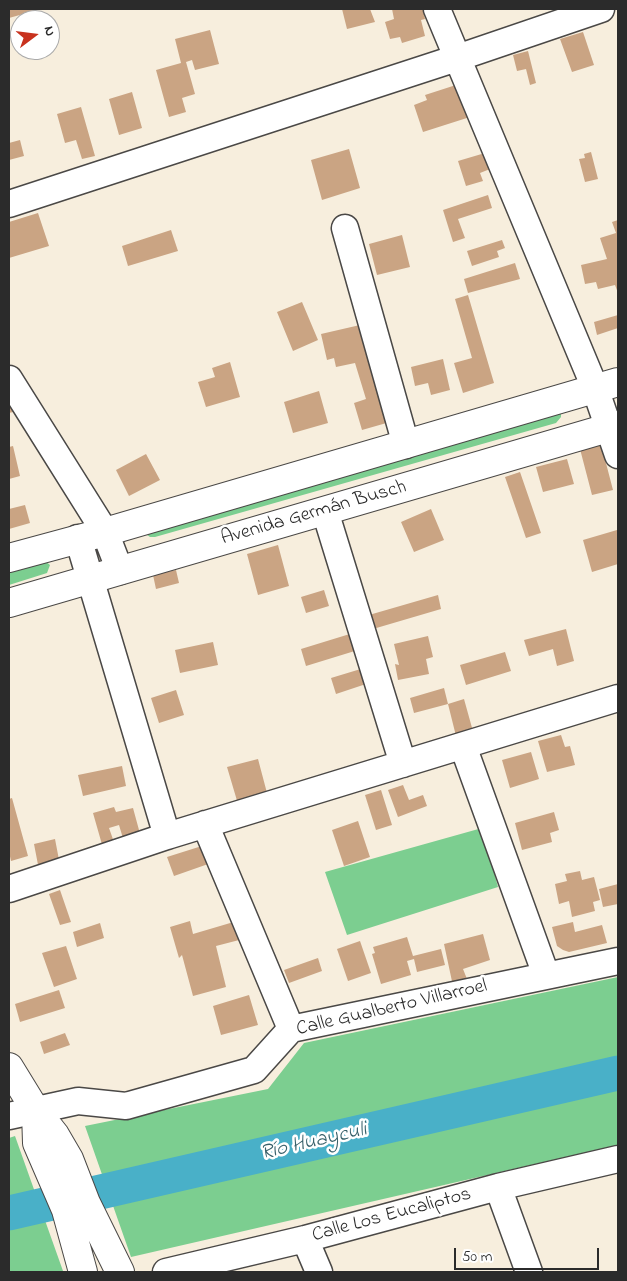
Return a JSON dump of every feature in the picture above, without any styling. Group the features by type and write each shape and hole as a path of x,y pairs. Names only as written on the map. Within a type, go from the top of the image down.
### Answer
{"main road":[{"name":"Avenida Germán Busch","path":"9,558 406,445 606,385"},
{"name":"Avenida Germán Busch","path":"9,602 90,580 614,426"},
{"path":"9,1067 36,1110 55,1135 58,1163 76,1206 120,1272"},
{"path":"76,1206 83,1272"}],"street":[{"path":"437,9 457,58 606,385 618,455"},
{"path":"9,204 601,9"},
{"path":"345,228 406,445"},
{"path":"9,379 105,532 120,571"},
{"path":"325,511 403,764"},
{"path":"78,538 166,836"},
{"path":"9,889 166,836 618,698"},
{"path":"463,746 546,975"},
{"path":"205,824 291,1029"},
{"name":"Calle Gualberto Villarroel","path":"9,1116 78,1101 126,1106 254,1070 291,1029 618,961"},
{"name":"Calle Los Eucaliptos","path":"166,1272 305,1240 498,1188 618,1159"},
{"path":"498,1188 529,1272"},
{"path":"305,1240 319,1272"}],"green space":[{"path":"561,413 561,417 556,423 155,537 150,537 143,532"},
{"path":"44,560 50,565 47,573 9,585 9,568"},
{"path":"482,828 498,887 347,935 325,872"},
{"path":"618,977 618,1145 131,1257 85,1126 268,1089 304,1043"},
{"path":"15,1136 63,1271 9,1272 9,1138"}],"building":[{"path":"9,9 41,9 10,10 9,18"},
{"path":"342,9 370,9 375,22 347,29"},
{"path":"392,9 423,9 425,19 421,20 425,36 402,43 400,37 390,39 385,22 394,19"},
{"path":"210,30 219,64 195,70 192,60 186,62 195,94 182,98 186,112 169,117 156,70 181,63 175,39"},
{"path":"583,32 594,65 572,72 560,39"},
{"path":"528,51 536,83 530,85 526,69 517,71 513,55"},
{"path":"459,84 470,117 423,132 414,105 427,100 425,95"},
{"path":"132,92 142,128 119,135 109,99"},
{"path":"81,107 95,156 82,159 76,140 65,143 57,114"},
{"path":"20,140 24,156 9,160 9,143"},
{"path":"349,149 360,188 322,200 311,160"},
{"path":"591,152 598,179 585,182 579,159 585,158 584,154"},
{"path":"485,153 490,169 480,173 483,181 466,186 458,161"},
{"path":"488,195 492,208 458,219 465,238 453,242 443,210"},
{"path":"38,213 49,246 9,258 9,222"},
{"path":"618,220 618,293 615,285 598,289 596,282 585,284 581,265 607,259 600,238 616,233 612,222"},
{"path":"171,230 178,251 128,266 122,246"},
{"path":"402,235 410,267 377,275 369,244"},
{"path":"502,240 505,248 497,251 499,257 472,266 467,251"},
{"path":"515,263 520,279 468,293 464,279"},
{"path":"468,295 494,383 463,393 454,363 472,358 455,299"},
{"path":"302,302 318,340 293,351 277,312"},
{"path":"618,315 618,328 597,335 594,322"},
{"path":"360,325 397,420 362,430 354,403 366,399 355,363 336,367 334,358 327,360 321,334"},
{"path":"443,359 450,390 431,395 428,383 415,386 411,367"},
{"path":"230,362 240,397 206,407 198,382 215,377 212,368"},
{"path":"319,391 328,423 293,433 284,402"},
{"path":"9,400 13,412 9,413"},
{"path":"601,444 613,490 592,495 580,449"},
{"path":"13,446 20,476 9,479 9,447"},
{"path":"146,454 160,480 129,496 116,470"},
{"path":"567,459 574,484 543,492 536,467"},
{"path":"520,472 541,533 526,538 505,477"},
{"path":"25,505 30,523 9,529 9,509"},
{"path":"431,509 444,540 414,552 401,522"},
{"path":"617,530 618,564 592,572 583,540"},
{"path":"278,545 289,586 258,595 247,554"},
{"path":"176,570 179,583 156,589 153,575"},
{"path":"324,590 329,606 306,613 301,597"},
{"path":"438,595 441,609 373,629 369,615"},
{"path":"566,629 574,661 557,666 553,649 529,656 524,640"},
{"path":"353,633 358,650 306,666 301,649"},
{"path":"428,636 433,657 426,659 429,674 398,680 395,664 399,665 394,644"},
{"path":"213,642 218,665 180,673 175,650"},
{"path":"505,652 511,671 466,685 460,665"},
{"path":"364,668 369,683 336,694 331,678"},
{"path":"444,688 448,704 414,713 410,698"},
{"path":"176,690 184,715 159,723 151,698"},
{"path":"464,699 474,735 457,740 448,704"},
{"path":"561,735 565,747 570,746 575,765 547,772 538,741"},
{"path":"531,752 539,779 510,788 502,760"},
{"path":"258,759 267,793 238,804 227,767"},
{"path":"122,766 126,786 83,796 78,775"},
{"path":"403,785 409,800 423,795 427,806 398,817 388,790"},
{"path":"381,790 392,825 376,830 365,795"},
{"path":"12,798 28,856 11,861 9,852 9,799"},
{"path":"114,807 116,812 133,808 142,841 125,845 119,825 109,828 115,845 103,848 93,813"},
{"path":"554,812 559,830 550,833 552,842 522,850 515,823"},
{"path":"358,821 370,857 344,866 332,830"},
{"path":"55,839 60,865 39,870 34,844"},
{"path":"205,845 211,863 174,876 167,857"},
{"path":"580,871 582,880 594,877 600,900 593,902 595,911 572,917 569,901 559,904 555,884 567,881 565,874"},
{"path":"618,884 618,904 603,907 599,889"},
{"path":"60,890 71,922 60,925 49,894"},
{"path":"190,921 193,934 237,921 243,939 216,946 226,987 193,996 182,955 179,958 170,927"},
{"path":"573,922 575,932 602,925 607,943 569,952 563,950 557,946 552,927"},
{"path":"100,923 104,938 77,947 73,932"},
{"path":"483,934 490,960 463,969 467,979 453,986 444,944"},
{"path":"407,937 413,956 441,949 445,965 417,972 414,959 407,961 411,975 381,984 372,954 375,953 373,947"},
{"path":"360,941 371,973 348,981 337,949"},
{"path":"66,946 77,979 54,987 42,953"},
{"path":"318,958 322,971 289,983 284,970"},
{"path":"59,990 65,1008 20,1022 15,1004"},
{"path":"249,995 258,1025 221,1035 213,1006"},
{"path":"65,1033 70,1045 44,1054 40,1042"}],"waterway":[{"name":"Río Huayculi","path":"9,1213 618,1073"}]}
